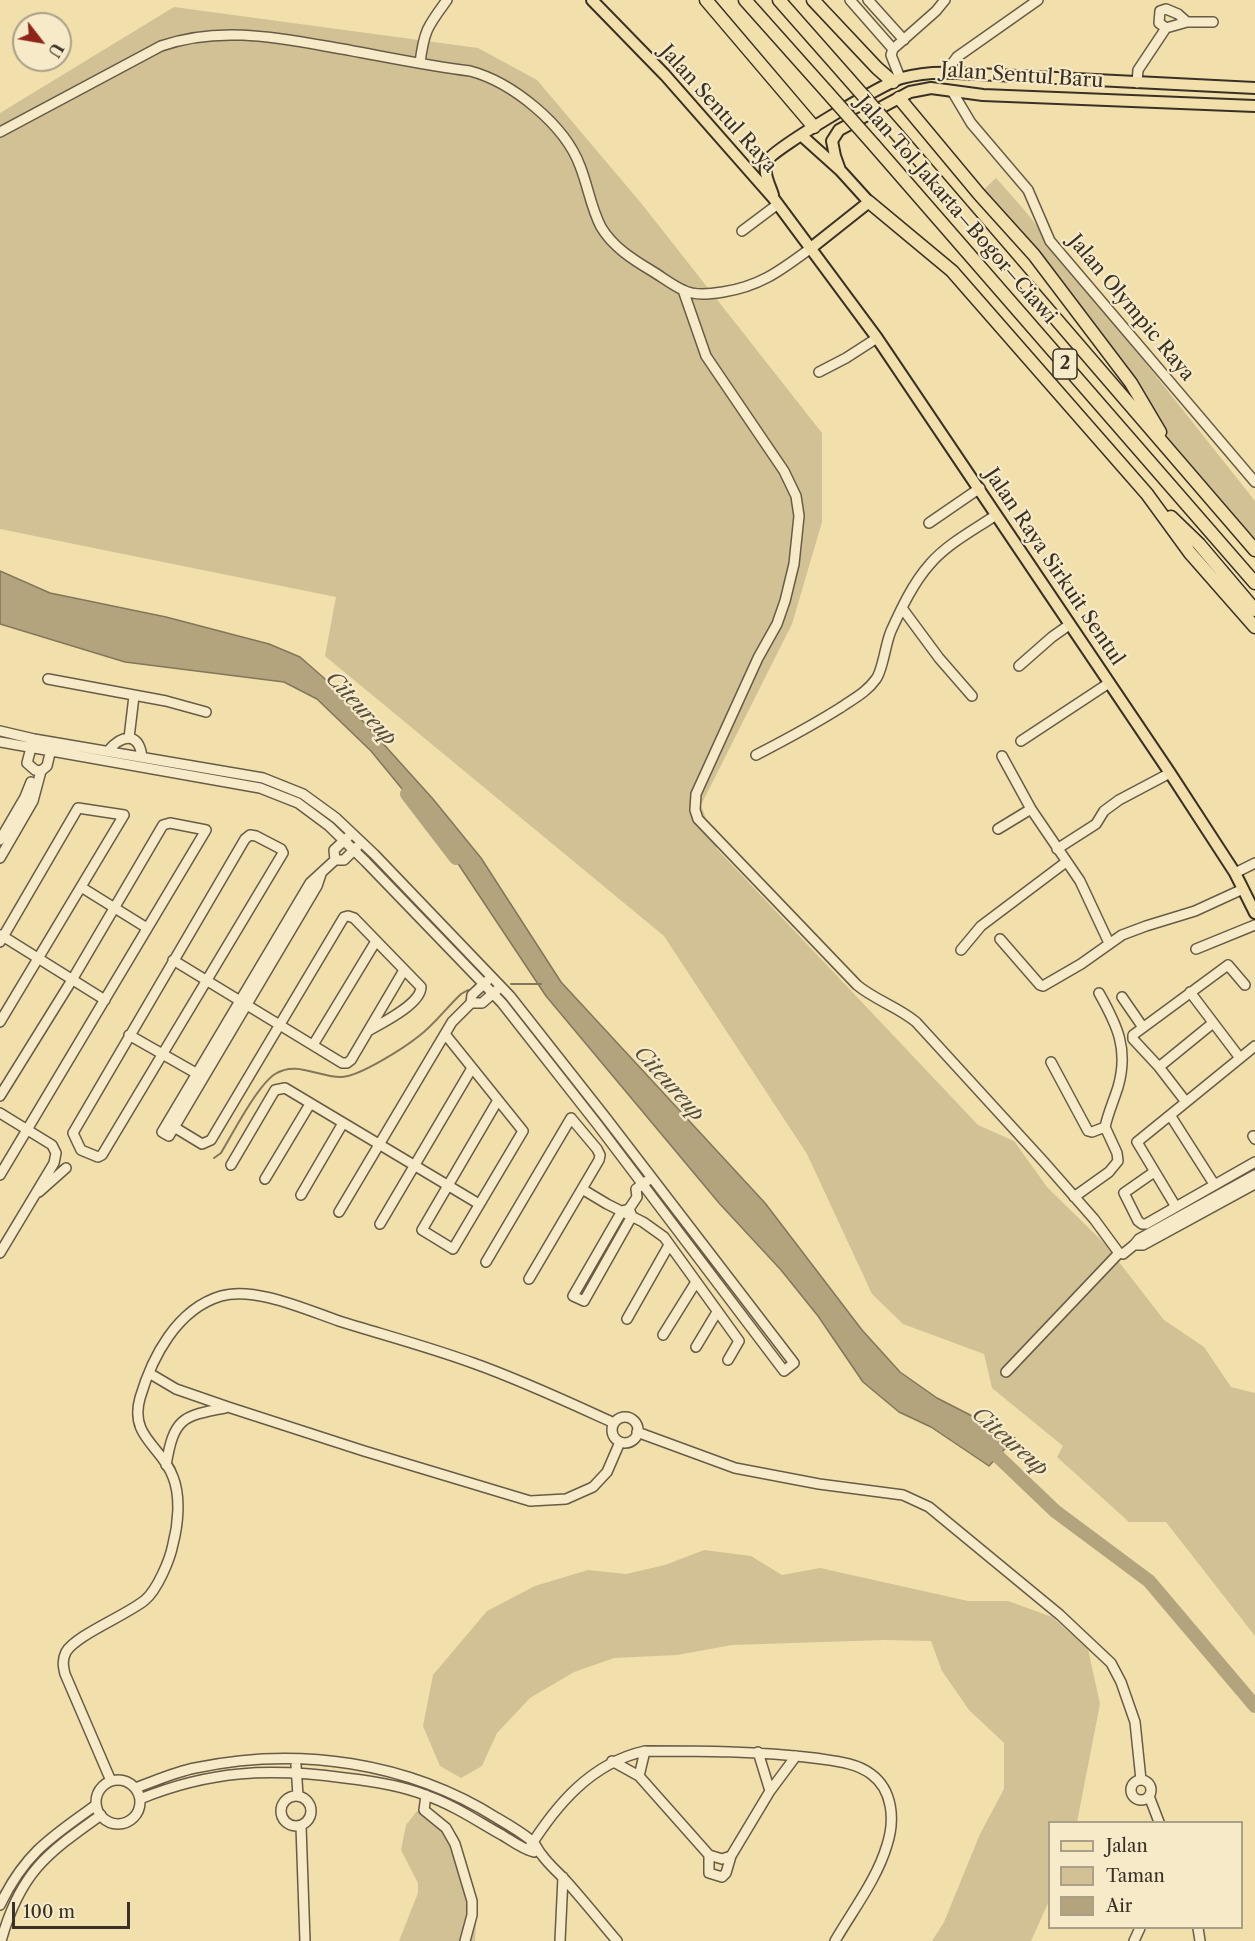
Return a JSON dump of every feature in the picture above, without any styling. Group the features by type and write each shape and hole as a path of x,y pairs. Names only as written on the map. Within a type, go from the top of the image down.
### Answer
{"highway":[{"path":"706,0 814,127"},
{"name":"Jalan Tol Jakarta–Bogor–Ciawi","path":"745,0 1255,583"},
{"name":"Jalan Tol Jakarta–Bogor–Ciawi","path":"778,0 895,132 1255,550"},
{"path":"813,0 877,68 897,80"},
{"path":"898,98 1034,255 1131,383 1175,458"},
{"path":"869,202 951,271 1147,494 1199,544 1255,610"},
{"path":"1147,494 1190,553 1255,627"}],"main road":[{"name":"Jalan Sentul Raya","path":"592,0 665,75 776,201 811,248"},
{"name":"Jalan Sentul Baru","path":"776,201 765,170 769,157 814,127 897,80 946,72 1255,88"},
{"name":"Jalan Sentul Baru","path":"840,170 832,141 839,130 910,92 931,88 983,95 1255,106"},
{"path":"801,135 840,170 869,202 811,248"},
{"name":"Jalan Raya Sirkuit Sentul","path":"811,248 877,338 980,488 1069,625 1170,773 1235,873 1254,909"}],"street":[{"path":"420,63 423,36 447,0"},
{"path":"850,0 894,49"},
{"path":"868,0 904,40"},
{"path":"897,80 891,55 894,49 945,0"},
{"path":"946,72 957,57 1038,0"},
{"path":"1166,28 1159,23 1158,17 1160,11 1166,9 1178,14 1186,22"},
{"path":"1137,83 1138,70 1166,28 1186,22 1214,22"},
{"path":"0,132 161,46 175,41 209,34 270,36 487,76 517,92 555,128 569,145 581,167 600,226 614,245 635,261 683,290 711,294 741,290 756,285 811,248"},
{"name":"Jalan Olympic Raya","path":"952,91 971,123 1028,190 1050,241 1255,482"},
{"path":"742,231 776,201"},
{"path":"683,290 706,356 784,471 796,496 799,516 794,564 785,601 777,624 758,658 696,794 695,810 698,819 857,985 916,1022 1074,1197 1119,1253"},
{"path":"819,372 877,338"},
{"path":"929,523 980,488"},
{"path":"756,754 821,721 858,697 877,678 881,670 886,641 902,608 931,562 996,515"},
{"path":"902,608 939,658 972,696"},
{"path":"1019,666 1069,625"},
{"path":"48,679 166,701 206,712"},
{"path":"1021,741 1109,683"},
{"path":"129,738 134,696"},
{"path":"0,731 32,744 50,752 260,788 298,803 322,820 354,850 492,994 597,1124 784,1371 794,1363 606,1118 500,987 362,843 321,806 303,794 263,778 53,742 32,744 0,742"},
{"path":"108,751 121,739 129,738 141,747 142,757"},
{"path":"0,858 29,799 38,770 47,766 53,742"},
{"path":"32,744 27,763 38,770"},
{"path":"1002,756 1031,809 1080,881 1109,943"},
{"path":"1058,849 1096,824 1104,811 1119,800 1170,773"},
{"path":"0,840 29,799"},
{"path":"0,1022 38,958 124,815 78,808 1,938 38,958 105,1000"},
{"path":"998,829 1031,809"},
{"path":"0,1096 72,980 163,825 170,823 206,830 0,1175"},
{"path":"335,860 334,850 352,833"},
{"path":"250,835 256,836 281,849 283,853 102,1155 98,1157 81,1150 73,1133 173,960 245,839 250,835"},
{"path":"362,843 344,860 335,860 310,883 200,1076 174,1127 202,1144 211,1140 344,917 348,916 354,918 421,987 421,992 417,997 396,1015 368,1031"},
{"path":"961,950 981,926 1066,862"},
{"path":"1235,873 1255,863"},
{"path":"81,887 147,928"},
{"path":"1000,939 1043,986 1081,964 1122,935 1196,911 1244,889"},
{"path":"1196,949 1255,925"},
{"path":"313,1045 376,941"},
{"path":"173,960 342,1063 351,1060 404,970"},
{"path":"1186,1102 1159,1067 1133,1039 1133,1035 1142,1026 1227,965 1245,985"},
{"path":"339,1212 452,1022 471,1003 472,995 491,977"},
{"path":"471,1003 482,1004 500,987"},
{"path":"1190,992 1240,1058"},
{"path":"1074,1197 1109,1172 1118,1161 1117,1153 1105,1127 1118,1086 1122,1051 1118,1028 1099,993"},
{"path":"1122,997 1142,1026"},
{"path":"1159,1067 1213,1023"},
{"path":"445,1034 523,1131 453,1248 422,1230 498,1100"},
{"path":"129,1035 200,1076"},
{"path":"1176,1207 1137,1142 1255,1046"},
{"path":"1051,1062 1088,1131 1092,1132 1105,1127"},
{"path":"380,1224 472,1068"},
{"path":"231,1165 275,1090 285,1088 479,1204"},
{"path":"265,1179 310,1104"},
{"path":"0,1113 52,1145 56,1153 54,1162 0,1253"},
{"path":"1170,1114 1214,1184"},
{"path":"486,1262 571,1118 600,1155 599,1160 529,1279"},
{"path":"301,1195 343,1123"},
{"path":"1154,1172 1124,1193 1138,1221 1142,1224 1146,1224 1255,1162"},
{"path":"31,1199 66,1168"},
{"path":"1006,1372 1119,1253 1123,1254 1139,1239 1255,1174"},
{"path":"628,1212 584,1301 573,1296 637,1197 636,1189 651,1178"},
{"path":"1134,1245 1143,1245 1255,1184"},
{"path":"637,1197 644,1198 659,1188"},
{"path":"582,1189 628,1212 654,1229 669,1245 739,1341 728,1360"},
{"path":"627,1319 669,1245"},
{"path":"663,1335 696,1282"},
{"path":"111,1781 65,1674 63,1660 72,1645 146,1599 170,1558 176,1532 177,1502 174,1478 142,1434 137,1412 149,1373 165,1342 183,1319 196,1308 223,1295 262,1296 472,1363 541,1390 614,1423"},
{"path":"696,1347 717,1311"},
{"path":"149,1373 176,1389 228,1407 517,1499 539,1502 566,1499 593,1487 607,1472 620,1442"},
{"path":"166,1465 173,1433 186,1418 195,1413 228,1407"},
{"path":"622,1418 635,1423 637,1432 633,1440 625,1443 613,1436 614,1423 622,1418"},
{"path":"637,1432 735,1468 819,1484 903,1495 929,1507 1060,1616 1111,1663 1121,1682 1135,1722 1142,1780"},
{"path":"639,1776 645,1751"},
{"path":"528,1851 578,1787 595,1772 612,1761 645,1751 758,1752 837,1761 863,1769 887,1792 890,1803 891,1829 881,1861 835,1941"},
{"path":"758,1752 770,1791"},
{"path":"709,1856 709,1873 722,1877 726,1873 731,1856 770,1791 796,1756"},
{"path":"135,1788 195,1768 249,1760 296,1759 364,1766 430,1784 481,1808 533,1842 616,1941"},
{"path":"296,1759 298,1796"},
{"path":"612,1761 639,1776 709,1856 722,1859 731,1856"},
{"path":"140,1799 171,1787 223,1774 296,1772 359,1779 426,1795 469,1815 528,1851 542,1855"},
{"path":"120,1780 128,1783 135,1788 140,1799 137,1813 126,1823 112,1823 100,1815 96,1805 101,1788 111,1781 120,1780"},
{"path":"1142,1780 1146,1781 1151,1788 1149,1796 1159,1821"},
{"path":"1142,1780 1133,1785 1133,1796 1139,1800 1149,1796"},
{"path":"426,1795 423,1809 450,1833 472,1901 472,1915 465,1941"},
{"path":"298,1796 309,1803 312,1809 311,1816 301,1826 290,1826 282,1818 281,1813 284,1802 288,1798 298,1796"},
{"path":"0,1905 15,1877 35,1851 96,1805"},
{"path":"2,1941 20,1893 33,1871 56,1847 100,1815"},
{"path":"301,1826 305,1941"},
{"path":"560,1941 563,1877"}],"green space":[{"path":"174,7 478,48 537,80 641,203 822,433 822,522 792,624 701,805 717,849 978,1125 1014,1141 1047,1187 1105,1244 1164,1320 1204,1347 1231,1387 1255,1393 1255,1636 1166,1522 1129,1522 1057,1457 1063,1446 992,1388 984,1354 903,1324 872,1294 807,1154 664,936 325,656 336,597 0,529 0,113 67,72 72,72 72,69"},
{"path":"996,178 1026,212 1255,501 1255,550 1175,458 1131,383 979,194"},
{"path":"704,1550 751,1556 782,1575 820,1568 968,1601 1008,1601 1052,1617 1088,1649 1100,1704 1077,1821 1048,1821 1048,1903 1031,1941 932,1941 944,1922 980,1834 1004,1789 1004,1743 969,1710 942,1671 931,1641 884,1640 732,1645 677,1655 614,1658 574,1672 530,1698 497,1733 482,1766 461,1778 440,1766 423,1726 433,1675 487,1611 535,1586 588,1570 626,1574 665,1565"},
{"path":"429,1810 444,1819 458,1836 471,1878 477,1908 475,1941 399,1941 418,1893 418,1883 401,1850 406,1825 417,1811"}],"water":[{"path":"0,571 50,593 166,617 269,644 300,657 324,678 433,799 481,858 561,982 765,1203 862,1330 900,1372 937,1398 1015,1438 989,1466 931,1427 899,1412 863,1382 818,1316 781,1270 719,1203 546,996 435,829 371,751 317,699 284,682 125,662 0,624"}],"waterway":[{"name":"Citeureup","path":"407,794 456,858"},
{"path":"511,984 541,984"},
{"path":"214,1158 221,1153 246,1110 275,1074 292,1069 333,1077 360,1072 393,1054 419,1036 461,994 468,990"},
{"name":"Citeureup","path":"986,1445 1055,1511 1149,1581 1255,1706"}]}
